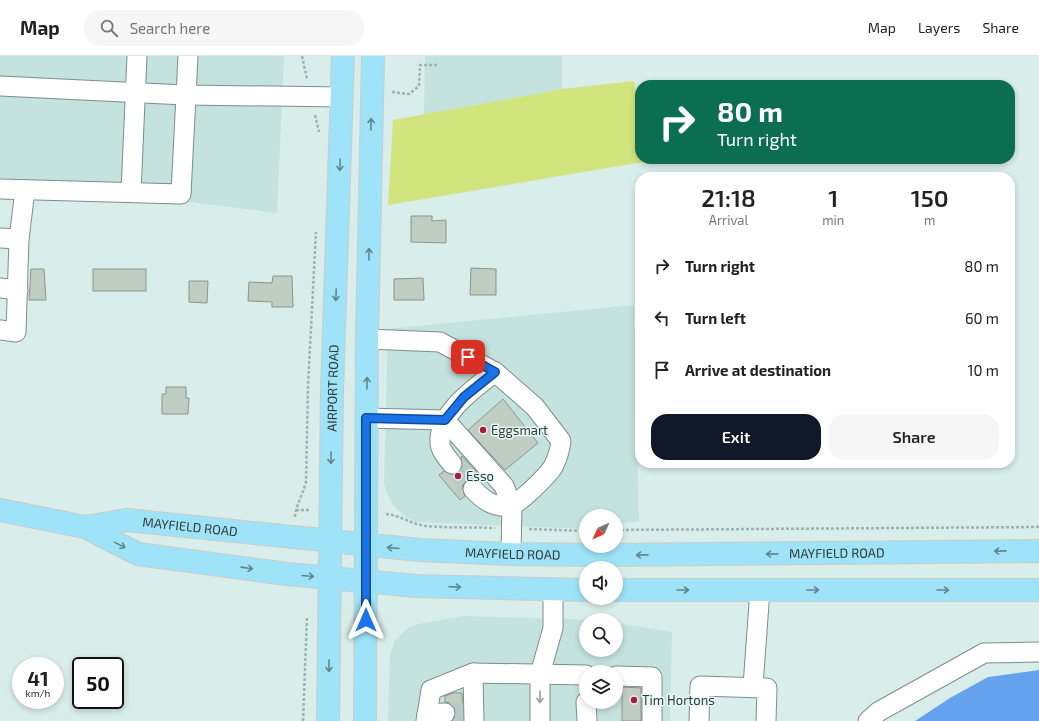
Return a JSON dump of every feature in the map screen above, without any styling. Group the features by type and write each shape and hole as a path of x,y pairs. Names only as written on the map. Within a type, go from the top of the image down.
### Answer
{"main road":[{"name":"AIRPORT ROAD","path":"328,721 332,391 343,97 343,56"},
{"path":"365,721 366,418 373,56"},
{"name":"MAYFIELD ROAD","path":"0,510 85,528 138,554 330,578 416,586 579,590"},
{"name":"MAYFIELD ROAD","path":"85,528 127,520 330,542 420,550 511,554 604,555 1039,551"},
{"path":"623,590 1039,590"}],"lane":[{"path":"131,192 137,56"},
{"path":"0,189 182,194 185,95 188,56"},
{"path":"0,86 185,95 343,97"},
{"path":"0,330 16,332 9,289 19,239 25,190"},
{"path":"0,238 19,239"},
{"path":"367,339 440,342 495,372 535,407 561,441 559,453 552,469 536,486 512,506 498,506 483,499 473,489"},
{"path":"452,464 446,458 440,444 445,420 464,397 495,372"},
{"path":"366,418 445,420 504,486 512,506 511,554"},
{"path":"540,721 540,674 553,628 552,589"},
{"path":"753,686 760,590"},
{"path":"868,721 878,712 984,653 1039,652"},
{"path":"471,715 473,673"},
{"path":"433,716 432,690 473,673 579,675"},
{"path":"623,676 652,677 652,721"},
{"path":"700,721 700,686 753,686 767,688 766,721"},
{"path":"586,709 587,721"}],"path":[{"path":"302,56 321,136"},
{"path":"372,90 409,94 418,86 420,65 437,65"},
{"path":"296,510 306,482 308,385 316,230"},
{"path":"395,515 415,524 427,526 579,531"},
{"path":"623,530 1039,527"},
{"path":"303,721 306,617"}],"shaded area":[{"path":"0,56 284,56 277,213 0,178"},
{"path":"425,56 562,56 562,89 424,115"},
{"path":"634,305 635,468 638,468 639,521 623,523 623,509 579,509 579,529 416,522 406,517 394,506 384,484 388,329"},
{"path":"465,616 579,620 579,657 623,657 623,624 672,632 670,721 388,721 390,655 395,640 408,628 418,624"}],"green space":[{"path":"634,81 635,163 388,205 393,120 562,89"}],"water":[{"path":"1039,670 1039,721 915,721 950,698 988,677"}],"building":[{"path":"411,216 432,216 432,221 446,220 446,243 411,242"},
{"path":"471,268 496,269 496,295 470,295"},
{"path":"31,269 44,269 46,300 29,300"},
{"path":"93,269 146,269 146,291 93,291"},
{"path":"273,276 292,276 293,307 272,307 272,302 248,301 249,282 272,283"},
{"path":"423,278 424,300 394,300 394,279"},
{"path":"189,281 208,281 207,303 189,302"},
{"path":"166,387 186,387 186,398 189,398 188,414 162,414 162,394 166,394"},
{"path":"503,399 538,443 505,470 468,430"},
{"path":"462,456 484,480 481,482 471,478 466,481 462,486 465,496 460,500 439,475 444,471 453,475 459,472 462,468"},
{"name":"Tim Hortons","path":"623,687 641,688 641,721 622,721"},
{"path":"453,693 462,693 463,721 452,721 456,713 454,707 450,703 445,702 445,696"}],"tunnel":[{"path":"452,464 473,489"},
{"path":"445,713 466,712"}],"place":[{"name":"Eggsmart","path":"483,430"},
{"name":"Esso","path":"458,476"},
{"name":"Tim Hortons","path":"634,700"}],"route":[{"path":"366,620 366,418 445,420 464,397 495,372 468,357"}]}
